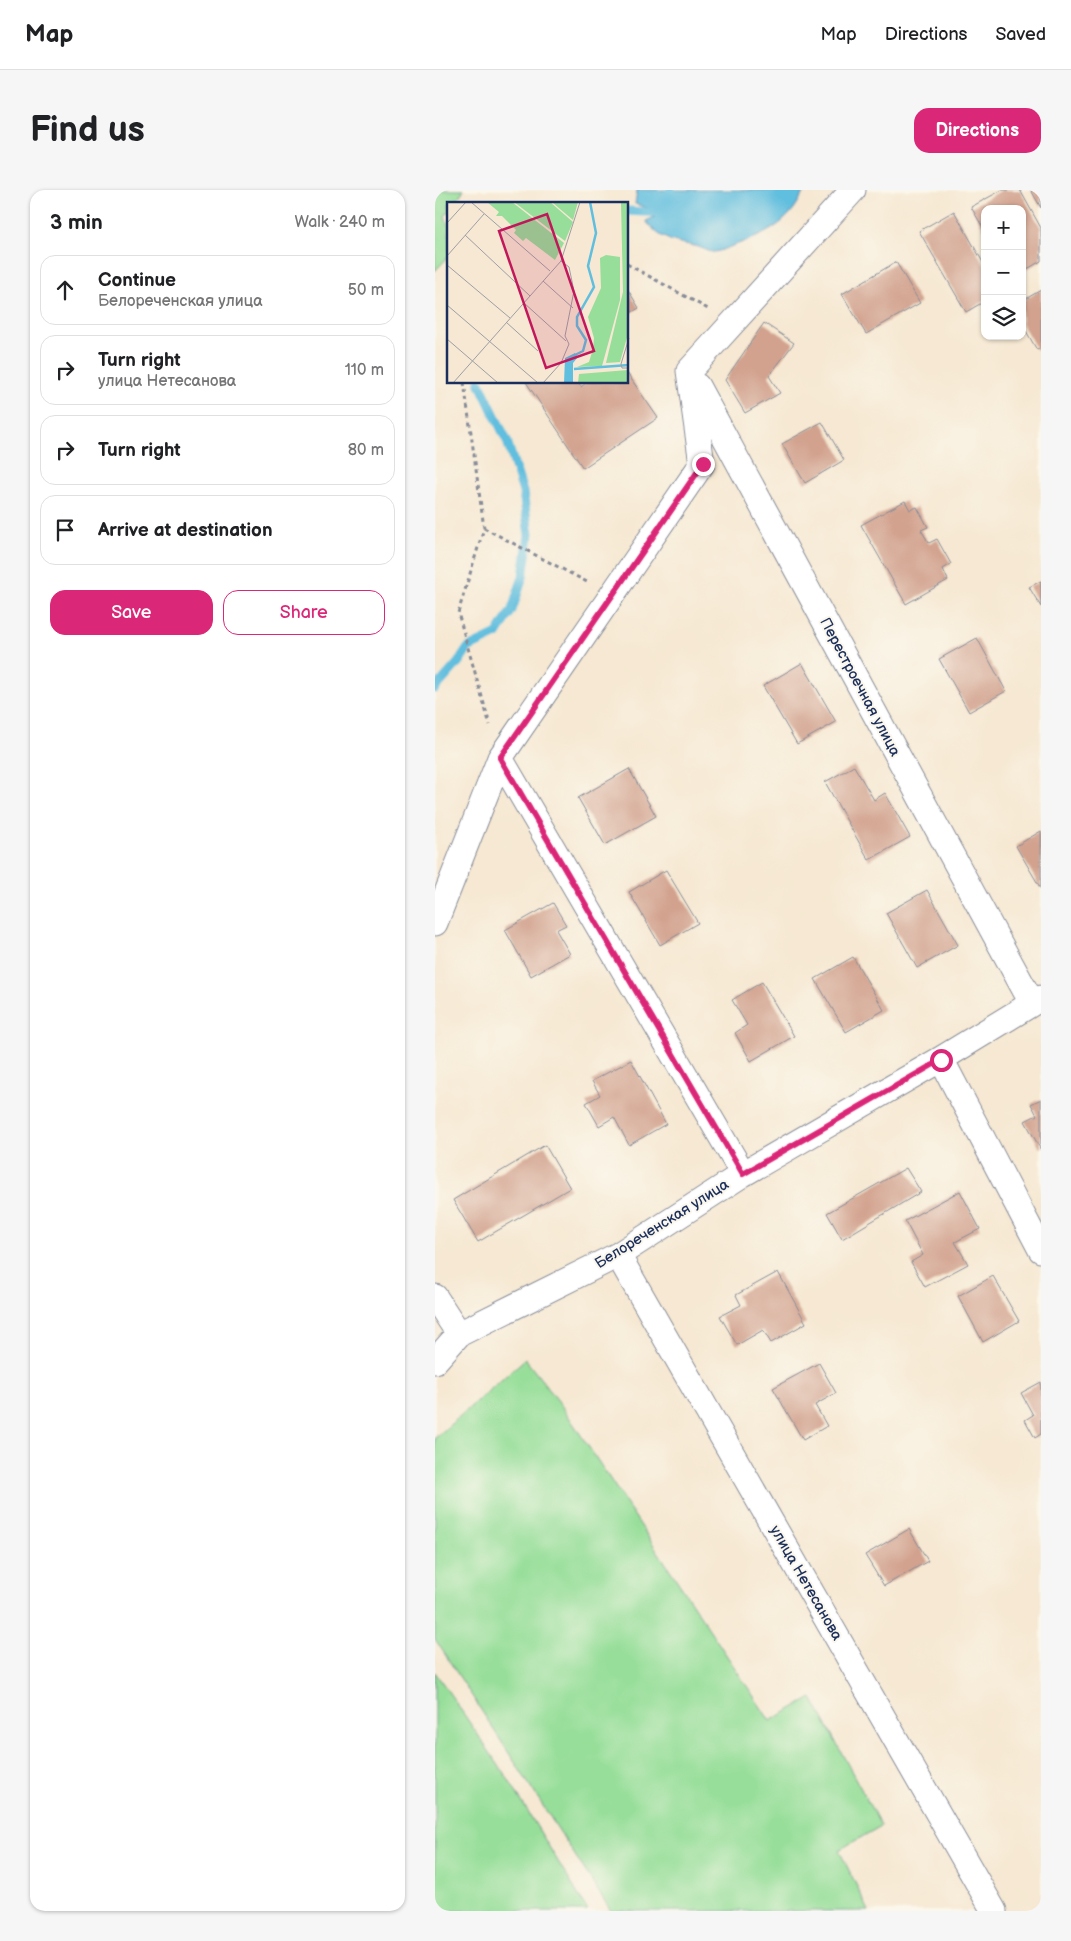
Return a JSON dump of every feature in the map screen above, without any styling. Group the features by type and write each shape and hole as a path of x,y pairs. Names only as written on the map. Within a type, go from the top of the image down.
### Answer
{"street":[{"path":"435,923 500,758 703,464 689,370 853,190"},
{"name":"Перестроечная улица","path":"689,370 1036,1000"},
{"path":"500,758 743,1174"},
{"name":"Белореченская улица","path":"459,1334 618,1255 743,1174 941,1060 1036,1000"},
{"path":"941,1060 1041,1250"},
{"name":"улица Нетесанова","path":"618,1255 994,1911"},
{"path":"435,1297 459,1334 435,1361"}],"path":[{"path":"629,265 733,323"},
{"path":"464,384 484,528 458,613 500,758"},
{"path":"484,528 612,595"}],"green space":[{"path":"435,190 464,190 455,202 447,202 447,214 445,216 447,222 447,258 435,271"},
{"path":"525,1359 559,1402 770,1721 812,1698 881,1826 839,1850 869,1911 611,1911 435,1639 435,1438"},
{"path":"435,1672 508,1779 588,1911 435,1911"}],"water":[{"path":"637,190 804,190 793,211 777,226 757,237 713,252 668,239 657,232 646,221 663,213 635,204"}],"building":[{"path":"1002,190 1020,190 1041,228 1041,261 1026,270 1026,205 981,205 981,224 971,207"},
{"path":"1031,190 1041,190 1041,208"},
{"path":"954,211 981,259 981,303 966,312 919,231"},
{"path":"896,262 920,303 866,334 842,294"},
{"path":"1041,290 1041,348 1037,350 1026,331 1026,299"},
{"path":"629,291 639,308 629,314"},
{"path":"764,323 794,343 769,376 780,393 745,413 725,380"},
{"path":"629,376 658,418 583,468 527,384 579,384 581,387 585,384 629,384"},
{"path":"822,422 844,460 805,483 782,444"},
{"path":"905,501 910,510 917,507 928,527 921,530 929,543 937,539 951,564 943,569 948,580 906,604 861,525"},
{"path":"1041,581 1041,607 1029,587"},
{"path":"977,638 1006,691 969,712 939,659"},
{"path":"802,663 836,722 797,744 763,686"},
{"path":"854,766 874,800 885,793 910,837 869,860 825,782"},
{"path":"629,769 656,816 605,845 578,798"},
{"path":"1041,831 1041,889 1016,846"},
{"path":"666,870 698,923 660,945 629,892"},
{"path":"927,890 958,945 917,968 886,913"},
{"path":"553,903 566,925 556,930 570,954 531,976 505,930"},
{"path":"853,957 884,1010 846,1032 815,979"},
{"path":"762,982 794,1036 751,1061 735,1033 747,1025 732,1000"},
{"path":"631,1060 666,1124 629,1145 614,1117 599,1126 586,1103 600,1095 592,1081"},
{"path":"1041,1099 1041,1150 1025,1121 1037,1115 1031,1104"},
{"path":"545,1145 570,1188 478,1242 453,1200"},
{"path":"906,1168 921,1192 842,1239 827,1213"},
{"path":"960,1191 980,1229 955,1242 968,1264 925,1287 911,1262 923,1255 905,1221"},
{"path":"778,1272 806,1323 771,1343 763,1330 737,1345 720,1316 741,1305 736,1295"},
{"path":"993,1276 1019,1321 983,1342 958,1296"},
{"path":"819,1363 836,1393 815,1405 827,1426 803,1440 773,1388"},
{"path":"1041,1382 1041,1434 1035,1438 1025,1420 1033,1415 1021,1393"},
{"path":"909,1529 928,1561 884,1586 865,1555"}],"waterway":[{"path":"629,211 664,213 671,190"},
{"path":"435,689 458,663 468,648 497,634 512,610 523,577 529,535 523,492 507,441 480,384"}],"route":[{"path":"703,464 500,758 743,1174 941,1060"}]}
